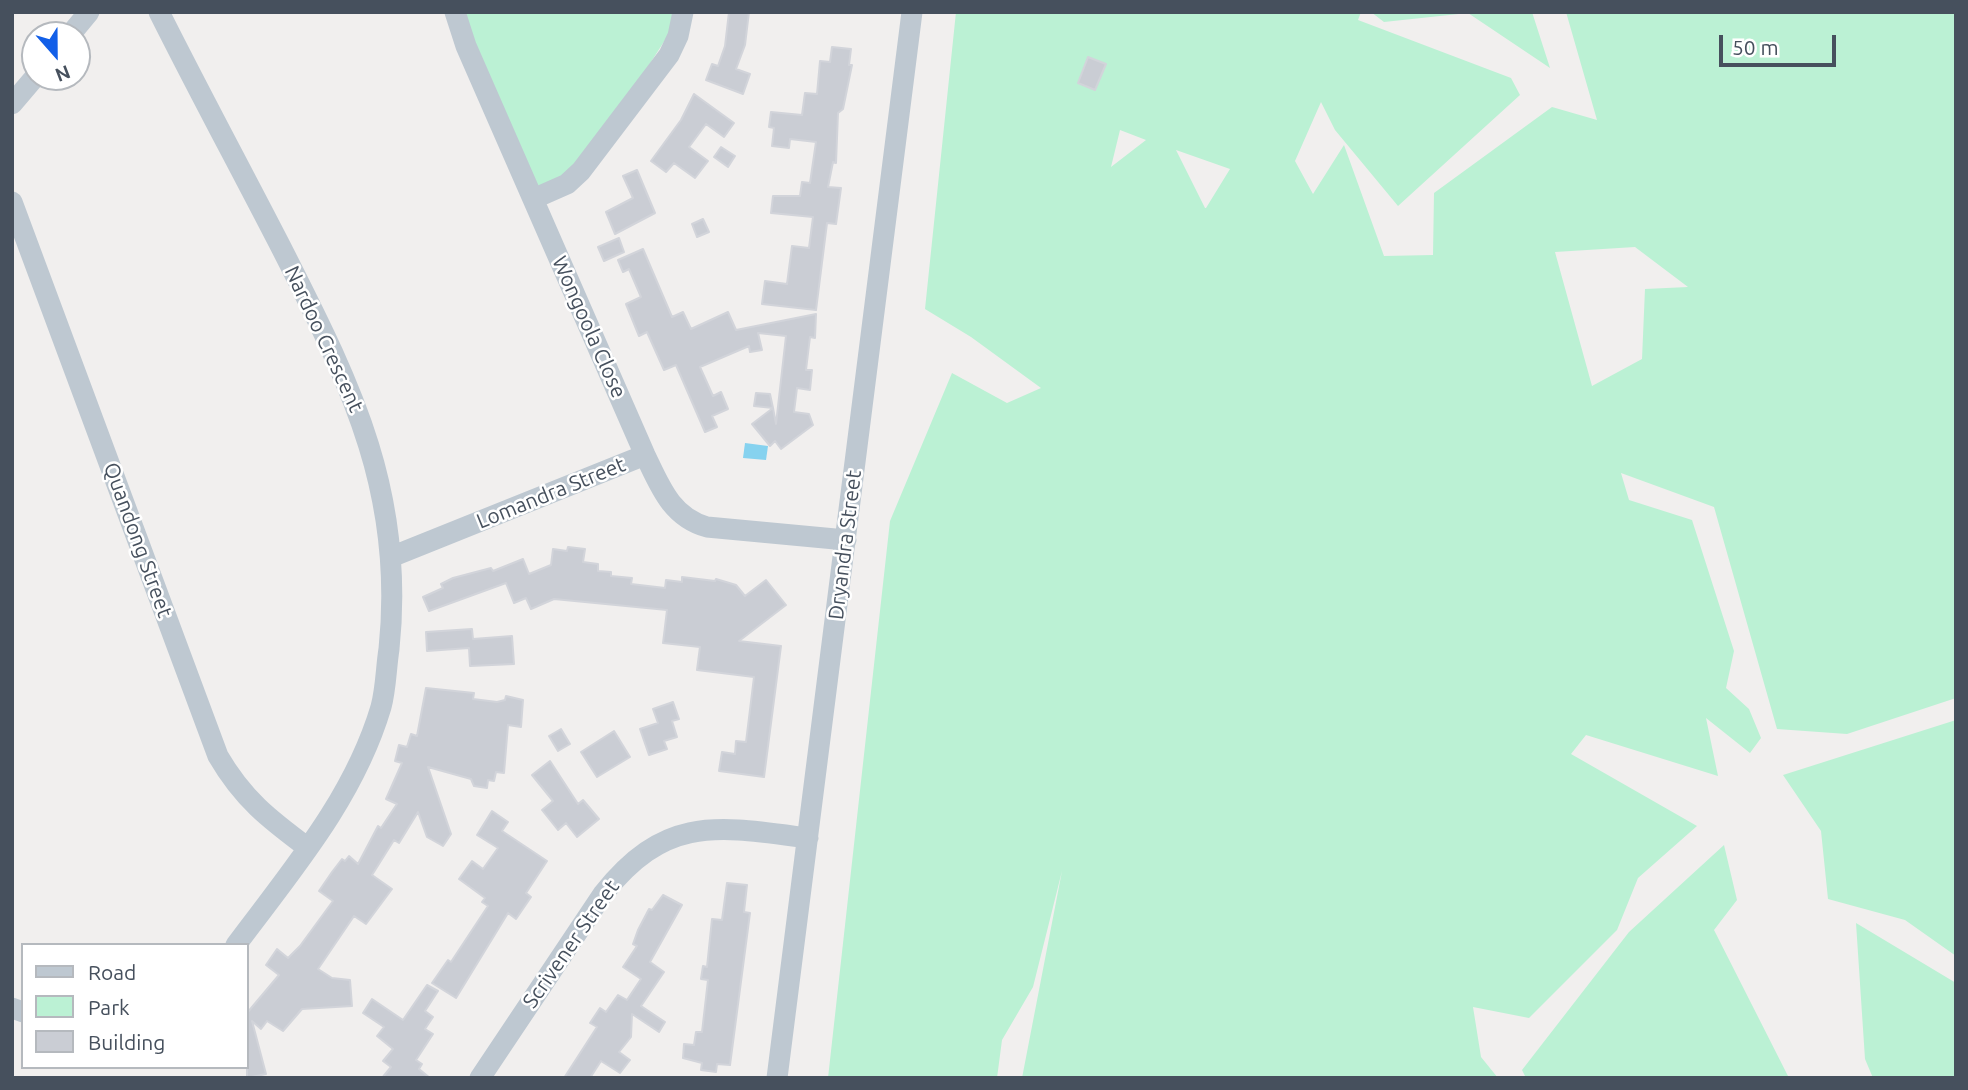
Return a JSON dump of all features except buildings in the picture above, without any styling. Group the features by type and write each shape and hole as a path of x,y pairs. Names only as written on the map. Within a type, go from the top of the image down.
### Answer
{"street":[{"name":"Nardoo Crescent","path":"159,12 344,372 370,441 391,557 393,608 381,705 345,793 237,943"},
{"name":"Wongoola Close","path":"455,12 645,455"},
{"path":"533,199 568,184 581,171 669,55 678,36 683,12"},
{"name":"Dryandra Street","path":"777,1078 912,12"},
{"name":"Quandong Street","path":"12,202 218,756 236,788 262,813 308,848"},
{"name":"Lomandra Street","path":"391,557 645,455 675,510 689,522 707,527 846,540"},
{"name":"Scrivener Street","path":"480,1078 603,894 622,870 648,849 674,836 731,828 808,838"}],"green space":[{"path":"455,12 683,12 581,171 533,199"},
{"path":"956,12 1361,12 1358,20 1511,78 1520,95 1398,206 1335,130 1321,102 1295,161 1313,194 1344,145 1384,256 1433,255 1434,193 1552,107 1597,120 1566,12 1956,12 1956,698 1847,734 1777,729 1714,507 1621,473 1629,500 1692,520 1734,651 1726,688 1749,709 1761,738 1750,753 1706,718 1718,776 1586,735 1571,754 1697,826 1638,878 1617,930 1529,1018 1473,1007 1481,1057 1498,1078 1022,1078 1062,871 1033,987 1002,1040 997,1078 828,1078 890,521 952,373 1007,403 1041,388 971,337 925,309","holes":["1120,130 1146,140 1111,167","1176,150 1230,169 1205,208","1635,247 1688,287 1645,289 1642,359 1592,386 1555,252"]},
{"path":"1371,12 1532,12 1550,68 1468,13 1384,22"},
{"path":"1956,720 1956,956 1905,920 1828,899 1821,831 1783,775"},
{"path":"1724,845 1737,900 1714,930 1789,1078 1526,1078 1522,1070 1629,932"},
{"path":"1856,923 1956,983 1956,1078 1873,1078 1865,1059"}],"water":[{"path":"745,443 768,446 766,460 743,458"}]}
